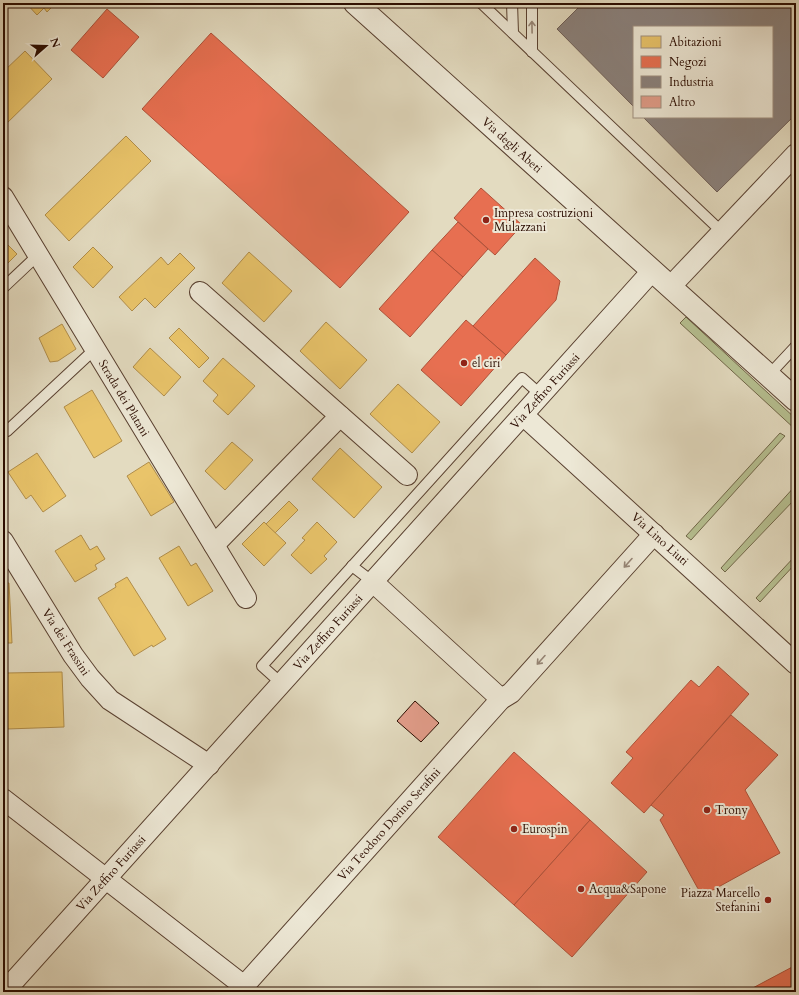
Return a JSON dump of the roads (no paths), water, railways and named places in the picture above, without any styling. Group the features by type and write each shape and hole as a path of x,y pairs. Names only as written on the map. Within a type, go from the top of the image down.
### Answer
{"street":[{"name":"Via degli Abeti","path":"355,3 796,400"},
{"path":"670,287 796,154"},
{"name":"Strada dei Platani","path":"6,208 38,255 246,598"},
{"name":"Via Zeffiro Furiassi","path":"4,992 652,271"},
{"path":"200,292 407,475"},
{"name":"Via Lino Liuti","path":"523,415 796,664"},
{"path":"214,545 340,416"},
{"name":"Via Teodoro Dorino Serafini","path":"3,799 246,989 501,699 511,693 654,534"},
{"name":"Via dei Frassini","path":"3,541 73,655 90,678 110,700 209,765"},
{"path":"373,582 501,699"}],"lane":[{"path":"481,3 722,232"},
{"path":"512,3 513,33"},
{"path":"532,3 532,52"},
{"path":"3,288 38,255"},
{"path":"768,376 796,346"},
{"path":"7,431 95,349"},
{"path":"282,684 262,666 522,378 541,396"},
{"path":"352,566 373,582"}],"place":[{"name":"Impresa costruzioni Mulazzani","path":"486,220"},
{"name":"el ciri","path":"464,363"},
{"name":"Trony","path":"707,810"},
{"name":"Eurospin","path":"514,829"},
{"name":"Acqua&Sapone","path":"581,889"},
{"name":"Piazza Marcello Stefanini","path":"768,900"}]}
